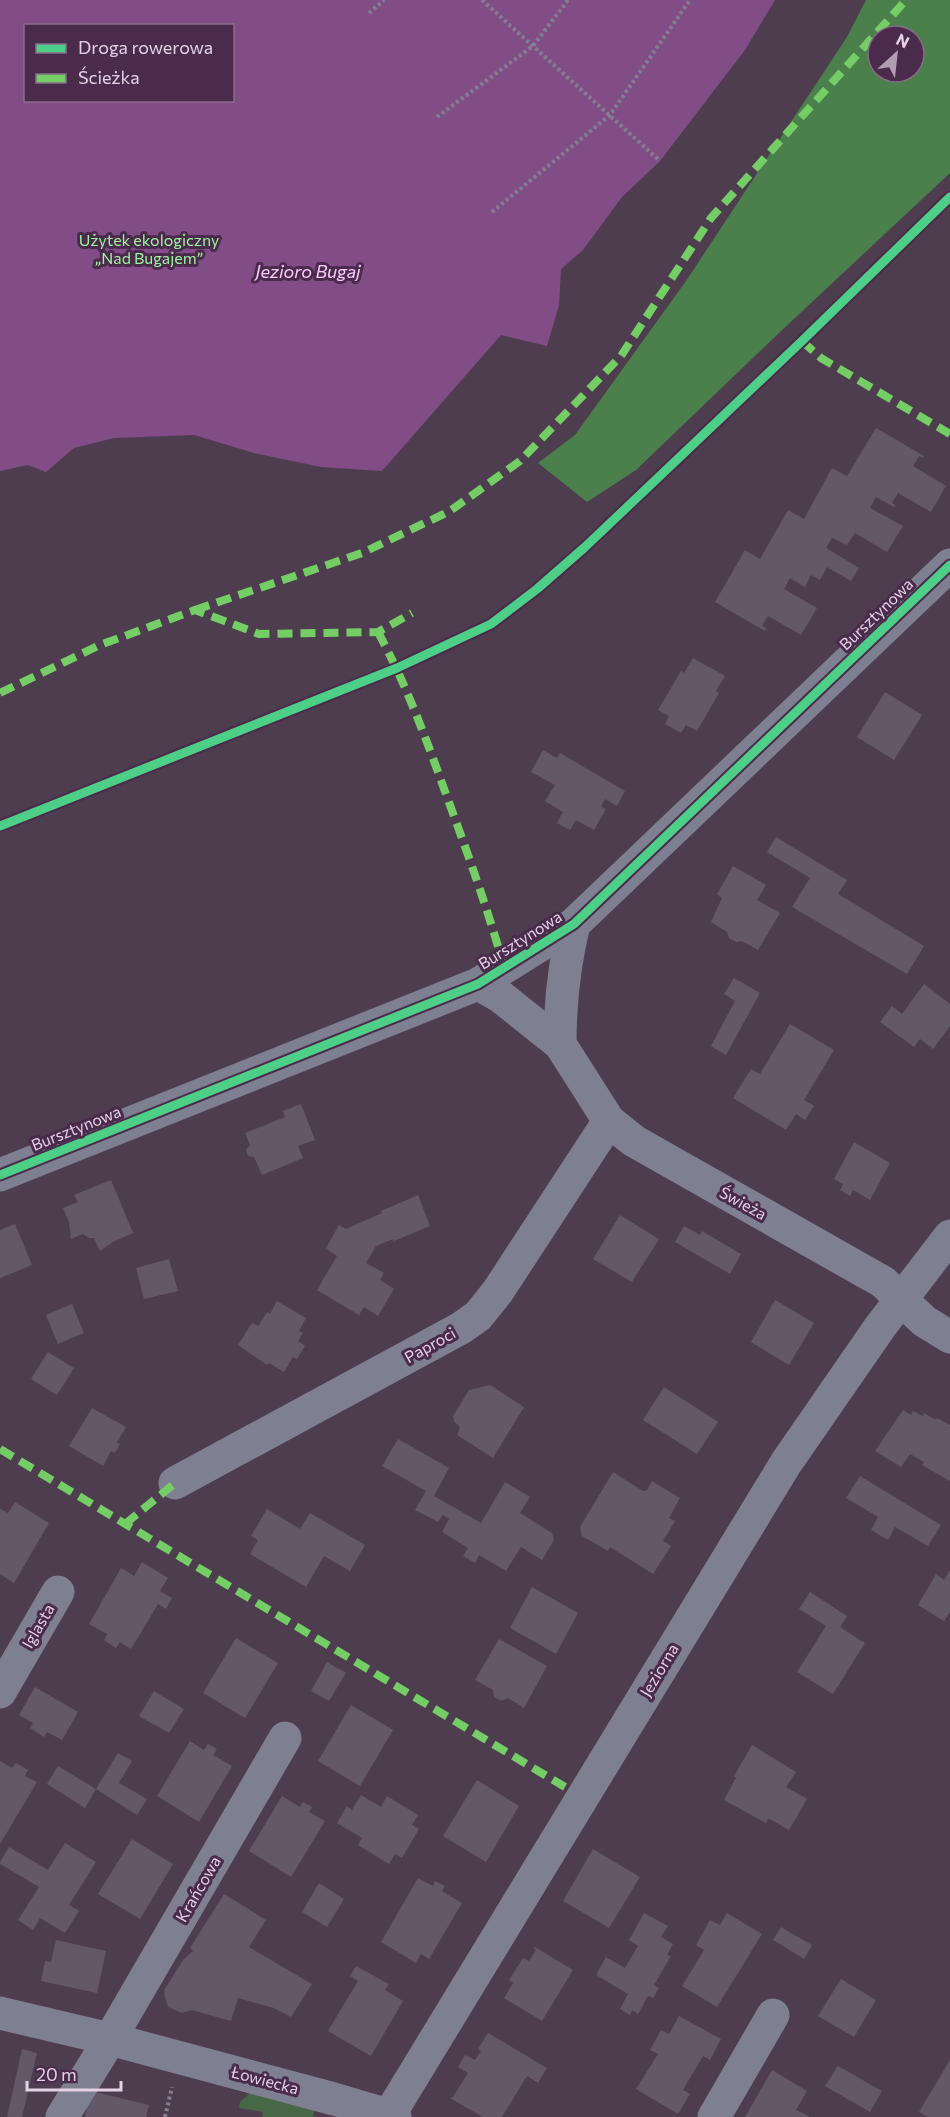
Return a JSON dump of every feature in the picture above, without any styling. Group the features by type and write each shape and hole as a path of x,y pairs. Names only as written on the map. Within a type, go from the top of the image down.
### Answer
{"street":[{"name":"Bursztynowa","path":"0,1175 478,984 574,924 950,565"},
{"path":"560,1044 560,1003 565,960 574,924"},
{"name":"Świeża","path":"478,984 501,997 560,1044 609,1121 634,1141 883,1282 924,1322 950,1337"},
{"name":"Paproci","path":"175,1483 461,1328 478,1316 498,1291 609,1121"},
{"name":"Jeziorna","path":"391,2116 786,1462 880,1327 950,1236"},
{"name":"Iglasta","path":"0,1692 58,1592"},
{"name":"Krańcowa","path":"62,2117 110,2039 285,1738"},
{"name":"Łowiecka","path":"0,2013 110,2039 391,2116"},
{"path":"714,2117 773,2015"}],"path":[{"path":"369,13 384,0"},
{"path":"482,0 660,161"},
{"path":"437,117 533,46 568,0"},
{"path":"492,212 610,115 690,0"}],"green space":[{"path":"866,0 950,0 950,173 636,470 587,502 538,463 575,435 686,281 847,37"},
{"path":"250,2093 316,2106 313,2116 317,2117 262,2117 263,2112 239,2108 240,2102"}],"water":[{"name":"Jezioro Bugaj","path":"0,0 775,0 745,50 660,161 622,197 583,250 561,269 559,305 547,346 501,335 382,471 321,467 254,453 194,435 114,438 74,448 46,472 28,465 0,471"}],"building":[{"path":"876,428 924,456 923,458 919,456 913,466 946,486 931,512 898,493 892,503 894,507 876,497 870,508 903,526 887,552 855,533 847,545 832,538 826,548 859,568 851,581 827,567 820,580 811,575 805,587 790,578 784,589 817,608 801,635 768,616 762,626 766,628 765,631 715,602 745,550 760,559 788,510 804,519 832,468 847,476"},
{"path":"693,658 725,676 716,691 719,693 697,731 686,725 681,733 665,724 669,716 658,710 681,671 684,673"},
{"path":"885,692 922,715 894,760 857,737"},
{"path":"543,750 557,758 560,753 625,791 617,806 605,799 601,807 606,809 594,830 576,820 570,830 557,823 563,812 545,801 555,785 531,772"},
{"path":"776,837 847,880 838,894 924,946 907,974 792,907 810,878 767,852"},
{"path":"733,866 766,885 757,900 780,913 758,950 742,941 736,942 729,938 727,932 711,922 722,898 717,894"},
{"path":"734,978 760,993 726,1055 711,1046 735,1001 724,994"},
{"path":"924,984 950,1004 950,1026 933,1049 920,1039 914,1047 880,1022 892,1006 902,1014"},
{"path":"790,1024 834,1050 804,1100 814,1106 805,1120 796,1114 786,1130 733,1098 751,1069 760,1074"},
{"path":"301,1104 315,1140 298,1146 303,1158 262,1175 254,1157 248,1156 246,1150 250,1145 245,1133 285,1117 283,1111"},
{"path":"854,1142 890,1163 870,1200 853,1190 850,1196 840,1190 843,1184 834,1179"},
{"path":"111,1180 133,1233 100,1251 94,1238 83,1234 71,1239 69,1222 63,1208 78,1202 74,1195"},
{"path":"418,1195 430,1226 376,1246 366,1263 384,1273 380,1280 394,1289 378,1316 364,1307 359,1315 317,1290 337,1256 326,1248 339,1225 346,1229"},
{"path":"620,1215 659,1239 632,1282 593,1259"},
{"path":"15,1224 32,1265 0,1278 0,1230"},
{"path":"684,1226 700,1235 702,1231 741,1254 730,1274 675,1242"},
{"path":"169,1259 178,1291 144,1299 136,1268"},
{"path":"775,1300 814,1323 789,1365 751,1342"},
{"path":"277,1301 306,1318 299,1331 303,1333 298,1341 305,1346 297,1359 293,1357 284,1372 269,1363 267,1365 238,1345 252,1323 258,1326 267,1312 270,1314"},
{"path":"72,1304 84,1333 58,1344 46,1315"},
{"path":"48,1352 74,1368 57,1395 31,1379"},
{"path":"490,1385 524,1407 493,1458 457,1435 460,1427 454,1421 453,1416 469,1390"},
{"path":"664,1387 718,1422 697,1454 643,1420"},
{"path":"92,1408 126,1427 117,1442 120,1444 115,1453 111,1451 103,1466 69,1446"},
{"path":"903,1410 911,1415 913,1411 923,1416 924,1413 950,1425 950,1481 922,1465 924,1462 910,1454 901,1467 875,1451"},
{"path":"398,1439 449,1468 434,1496 481,1523 505,1482 530,1497 520,1513 552,1533 554,1540 542,1560 521,1547 506,1571 479,1555 475,1563 463,1556 468,1548 442,1532 449,1519 443,1515 438,1522 415,1510 426,1491 382,1466"},
{"path":"613,1472 643,1491 647,1490 652,1481 680,1498 669,1518 675,1521 663,1541 671,1546 653,1574 610,1547 608,1551 582,1536 580,1527"},
{"path":"860,1476 941,1525 928,1546 895,1527 888,1540 871,1530 878,1517 846,1498"},
{"path":"15,1502 49,1523 14,1583 0,1574 0,1509 8,1513"},
{"path":"267,1509 300,1529 310,1513 365,1545 350,1571 324,1556 306,1587 250,1554 258,1540 251,1536"},
{"path":"142,1562 168,1578 160,1591 172,1598 166,1609 158,1604 131,1649 120,1642 116,1648 104,1640 107,1634 89,1624 121,1568 134,1576"},
{"path":"950,1570 950,1612 944,1621 918,1605 936,1574 944,1580"},
{"path":"532,1587 578,1613 556,1654 510,1628"},
{"path":"810,1592 847,1616 840,1627 865,1643 833,1694 797,1672 826,1626 799,1609"},
{"path":"236,1638 278,1663 245,1718 203,1693"},
{"path":"499,1639 547,1666 524,1708 508,1698 501,1701 494,1697 493,1690 475,1680"},
{"path":"327,1662 346,1673 329,1701 311,1691"},
{"path":"35,1687 78,1712 62,1740 47,1732 44,1737 30,1728 33,1723 19,1715"},
{"path":"154,1691 184,1709 169,1733 139,1716"},
{"path":"351,1705 393,1730 360,1786 318,1761"},
{"path":"190,1741 204,1750 208,1744 217,1749 213,1755 232,1766 199,1822 157,1796"},
{"path":"752,1745 796,1772 786,1787 807,1799 789,1830 768,1818 766,1823 724,1800 736,1778 734,1776"},
{"path":"118,1753 132,1761 119,1783 147,1799 137,1815 96,1789"},
{"path":"0,1761 12,1768 16,1763 28,1770 25,1776 37,1782 0,1844"},
{"path":"58,1766 96,1789 85,1808 47,1784"},
{"path":"477,1780 519,1806 486,1862 443,1836"},
{"path":"361,1795 381,1807 387,1796 418,1815 412,1825 419,1829 402,1858 395,1854 389,1864 358,1845 362,1838 337,1823 347,1806 352,1810"},
{"path":"282,1796 300,1807 303,1802 312,1807 309,1812 325,1821 291,1877 249,1851"},
{"path":"132,1839 173,1864 140,1919 98,1894"},
{"path":"65,1843 96,1862 69,1905 79,1911 65,1933 40,1918 33,1930 18,1920 39,1887 0,1862 9,1847 48,1870"},
{"path":"593,1849 640,1877 609,1928 563,1901"},
{"path":"418,1878 433,1886 435,1881 445,1886 442,1891 462,1903 429,1959 421,1954 416,1963 381,1942"},
{"path":"319,1883 344,1899 327,1927 302,1912"},
{"path":"224,1894 266,1920 249,1947 312,1984 291,2017 274,2008 238,1998 231,2021 192,2010 182,2013 168,2007 164,1994 165,1989 183,1960 193,1951 190,1948"},
{"path":"644,1913 668,1926 661,1937 673,1944 667,1955 671,1956 654,1985 659,1988 653,1998 648,1996 638,2014 632,2010 630,2015 620,2009 628,1994 596,1975 606,1957 625,1968 638,1946 629,1940"},
{"path":"727,1913 762,1934 717,2007 682,1986 704,1950 696,1945 710,1920 720,1925"},
{"path":"781,1927 812,1945 804,1959 773,1940"},
{"path":"56,1940 106,1951 97,1993 41,1981 45,1961 51,1962"},
{"path":"535,1947 573,1970 542,2021 504,1998 513,1983 509,1980 523,1958 529,1961 536,1950 533,1948"},
{"path":"356,1966 389,1984 385,1990 403,2001 371,2056 328,2031 358,1981 350,1976"},
{"path":"841,1979 876,2000 854,2037 818,2016"},
{"path":"679,2016 721,2039 710,2060 703,2056 683,2090 690,2094 678,2114 636,2089 658,2054 650,2050 661,2030 669,2034"},
{"path":"488,2033 547,2068 538,2083 527,2076 502,2117 483,2117 450,2098 453,2097 468,2073 458,2067 465,2055 475,2060 481,2051 478,2049"},
{"path":"22,2049 37,2053 22,2117 7,2117"},
{"path":"950,2060 950,2117 928,2117 919,2112"},
{"path":"838,2066 882,2091 870,2112 825,2086"},
{"path":"772,2070 807,2091 796,2110 810,2117 745,2117"},
{"path":"91,2091 149,2105 146,2117 85,2117"}],"marked path":[{"path":"195,610 362,553 450,511 520,461 621,356 711,218 906,0"},
{"path":"802,341 821,358 950,434"},
{"path":"0,693 100,645 195,610 259,634 378,632 412,613"},
{"path":"378,632 407,693 432,755 504,967"},
{"path":"0,1449 565,1787"},
{"path":"125,1524 175,1483"}],"cycle path":[{"path":"0,826 397,668 491,624 537,589 585,547 950,197"},
{"path":"0,1175 478,984 574,924 950,565"}],"park label":[{"name":"Użytek ekologiczny „Nad Bugajem”","path":"149,249"}]}
